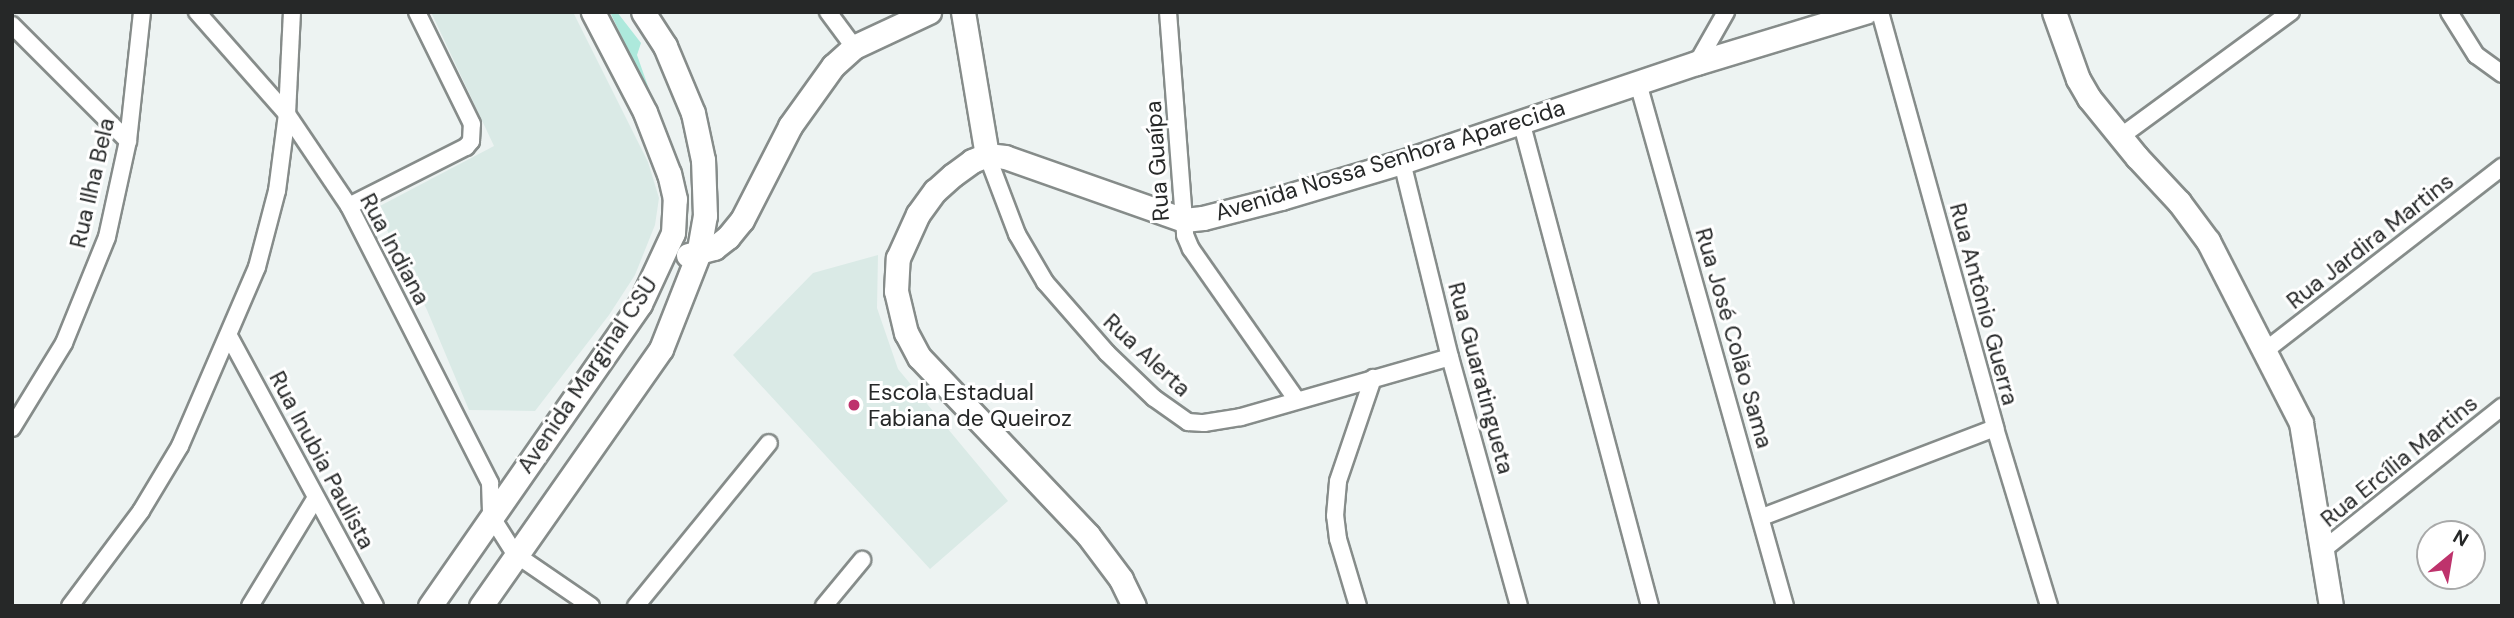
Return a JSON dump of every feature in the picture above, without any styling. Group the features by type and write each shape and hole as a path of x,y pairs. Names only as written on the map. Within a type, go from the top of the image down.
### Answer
{"street":[{"name":"Rua Ilha Bela","path":"12,428 64,343 101,256 128,141 142,12"},
{"name":"Rua Indiana","path":"197,12 287,114 349,206 490,483 503,535"},
{"path":"70,606 141,511 180,446 257,267 277,191 287,114 292,12"},
{"path":"349,206 466,147 471,141 472,124 416,12"},
{"name":"Avenida Marginal CSU","path":"481,606 503,535 640,304 673,233 675,199 669,174 645,112 593,12"},
{"name":"Avenida Marginal CSU","path":"430,606 503,535 661,349 698,255 705,216 703,160 693,113 665,46 643,12"},
{"path":"828,12 854,47"},
{"path":"664,257 698,255 728,237 742,220 790,126 813,90 854,47 929,12"},
{"path":"963,12 988,155 972,161 935,191 905,238 898,258 896,291 906,333 919,357 1088,536 1121,579 1134,606"},
{"name":"Rua Guaípa","path":"1168,12 1185,235 1191,249 1296,399"},
{"path":"1697,62 1726,12"},
{"name":"Avenida Nossa Senhora Aparecida","path":"988,155 1016,159 1184,220 1282,198 1402,162 1697,62 1865,12"},
{"name":"Rua Antônio Guerra","path":"1880,12 1995,428 2049,606"},
{"path":"2054,12 2078,79 2120,137 2196,222 2266,350 2306,440 2331,606"},
{"path":"2120,137 2291,12"},
{"path":"2449,12 2476,55 2502,74"},
{"path":"12,25 128,141"},
{"name":"Rua José Colão Sama","path":"1637,83 1762,517 1785,606"},
{"path":"1521,121 1650,606"},
{"name":"Rua Alerta","path":"988,155 1017,234 1045,282 1107,353 1154,398 1196,424 1241,417 1296,399 1450,357"},
{"name":"Rua Guaratingueta","path":"1402,162 1450,357 1519,606"},
{"name":"Rua Jardira Martins","path":"2266,350 2502,167"},
{"name":"Rua Inubia Paulista","path":"229,336 375,606"},
{"path":"1358,606 1338,539 1335,516 1338,481 1373,378"},
{"name":"Rua Ercília Martins","path":"2324,549 2502,407"},
{"path":"1762,517 1995,428"},
{"path":"636,606 769,443"},
{"path":"250,606 315,499"},
{"path":"503,535 591,606"},
{"path":"824,606 862,560"}],"shaded area":[{"path":"431,12 573,12 648,162 659,198 655,225 635,275 609,315 535,411 469,410 427,310 376,208 494,146"},
{"name":"Escola Estadual Fabiana de Queiroz","path":"878,255 877,308 898,369 1008,501 930,569 733,355 813,273"}],"green space":[{"path":"610,12 617,12 641,43 637,55 656,109"}],"place":[{"name":"Escola Estadual Fabiana de Queiroz","path":"854,405"}]}
